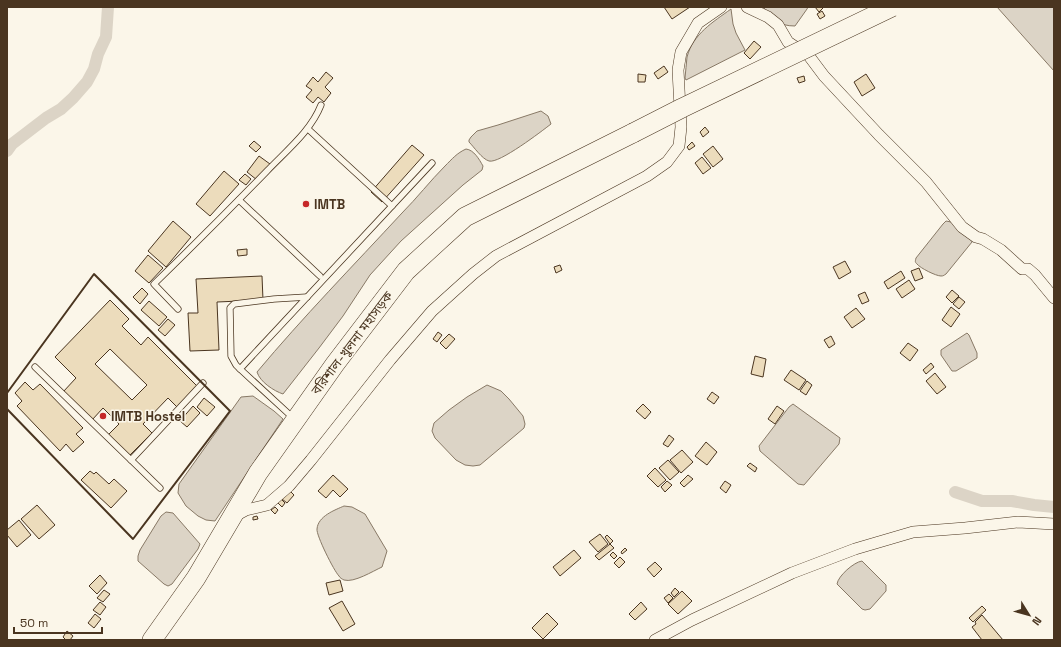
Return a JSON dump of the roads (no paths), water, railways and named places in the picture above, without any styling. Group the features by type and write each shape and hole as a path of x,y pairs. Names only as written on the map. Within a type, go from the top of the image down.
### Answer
{"highway":[{"name":"বরিশাল-খুলনা মহাসড়ক","path":"152,640 196,578 258,473 335,364 406,271 465,217 696,101 892,7"}],"street":[{"path":"231,518 246,510 267,505 289,486 390,360 432,311 473,274 496,256 647,176 667,162 679,146 681,127 678,70 681,52 698,23 721,7"},
{"path":"747,7 768,17 778,25 788,42 809,56 824,76 879,135 926,182 962,227 976,237 983,239 1000,250 1022,269 1028,269 1035,275 1054,298"},
{"path":"655,640 692,620 792,573 855,549 906,534 913,532 1018,522 1054,524"}],"lane":[{"path":"178,309 154,284 308,129 321,105"},
{"path":"308,129 392,206"},
{"path":"240,369 432,163"},
{"path":"239,200 320,276"},
{"path":"290,415 236,365 232,356 230,308 234,304 274,299 308,297"},
{"path":"35,367 160,488"},
{"path":"131,460 204,383"}],"waterway":[{"path":"7,151 12,144 46,118 61,109 87,82 94,69 98,54 106,37 108,7"},
{"path":"955,492 982,501 1012,501 1054,507"}],"place":[{"name":"IMTB","path":"306,204"},
{"name":"IMTB Hostel","path":"103,416"}]}
